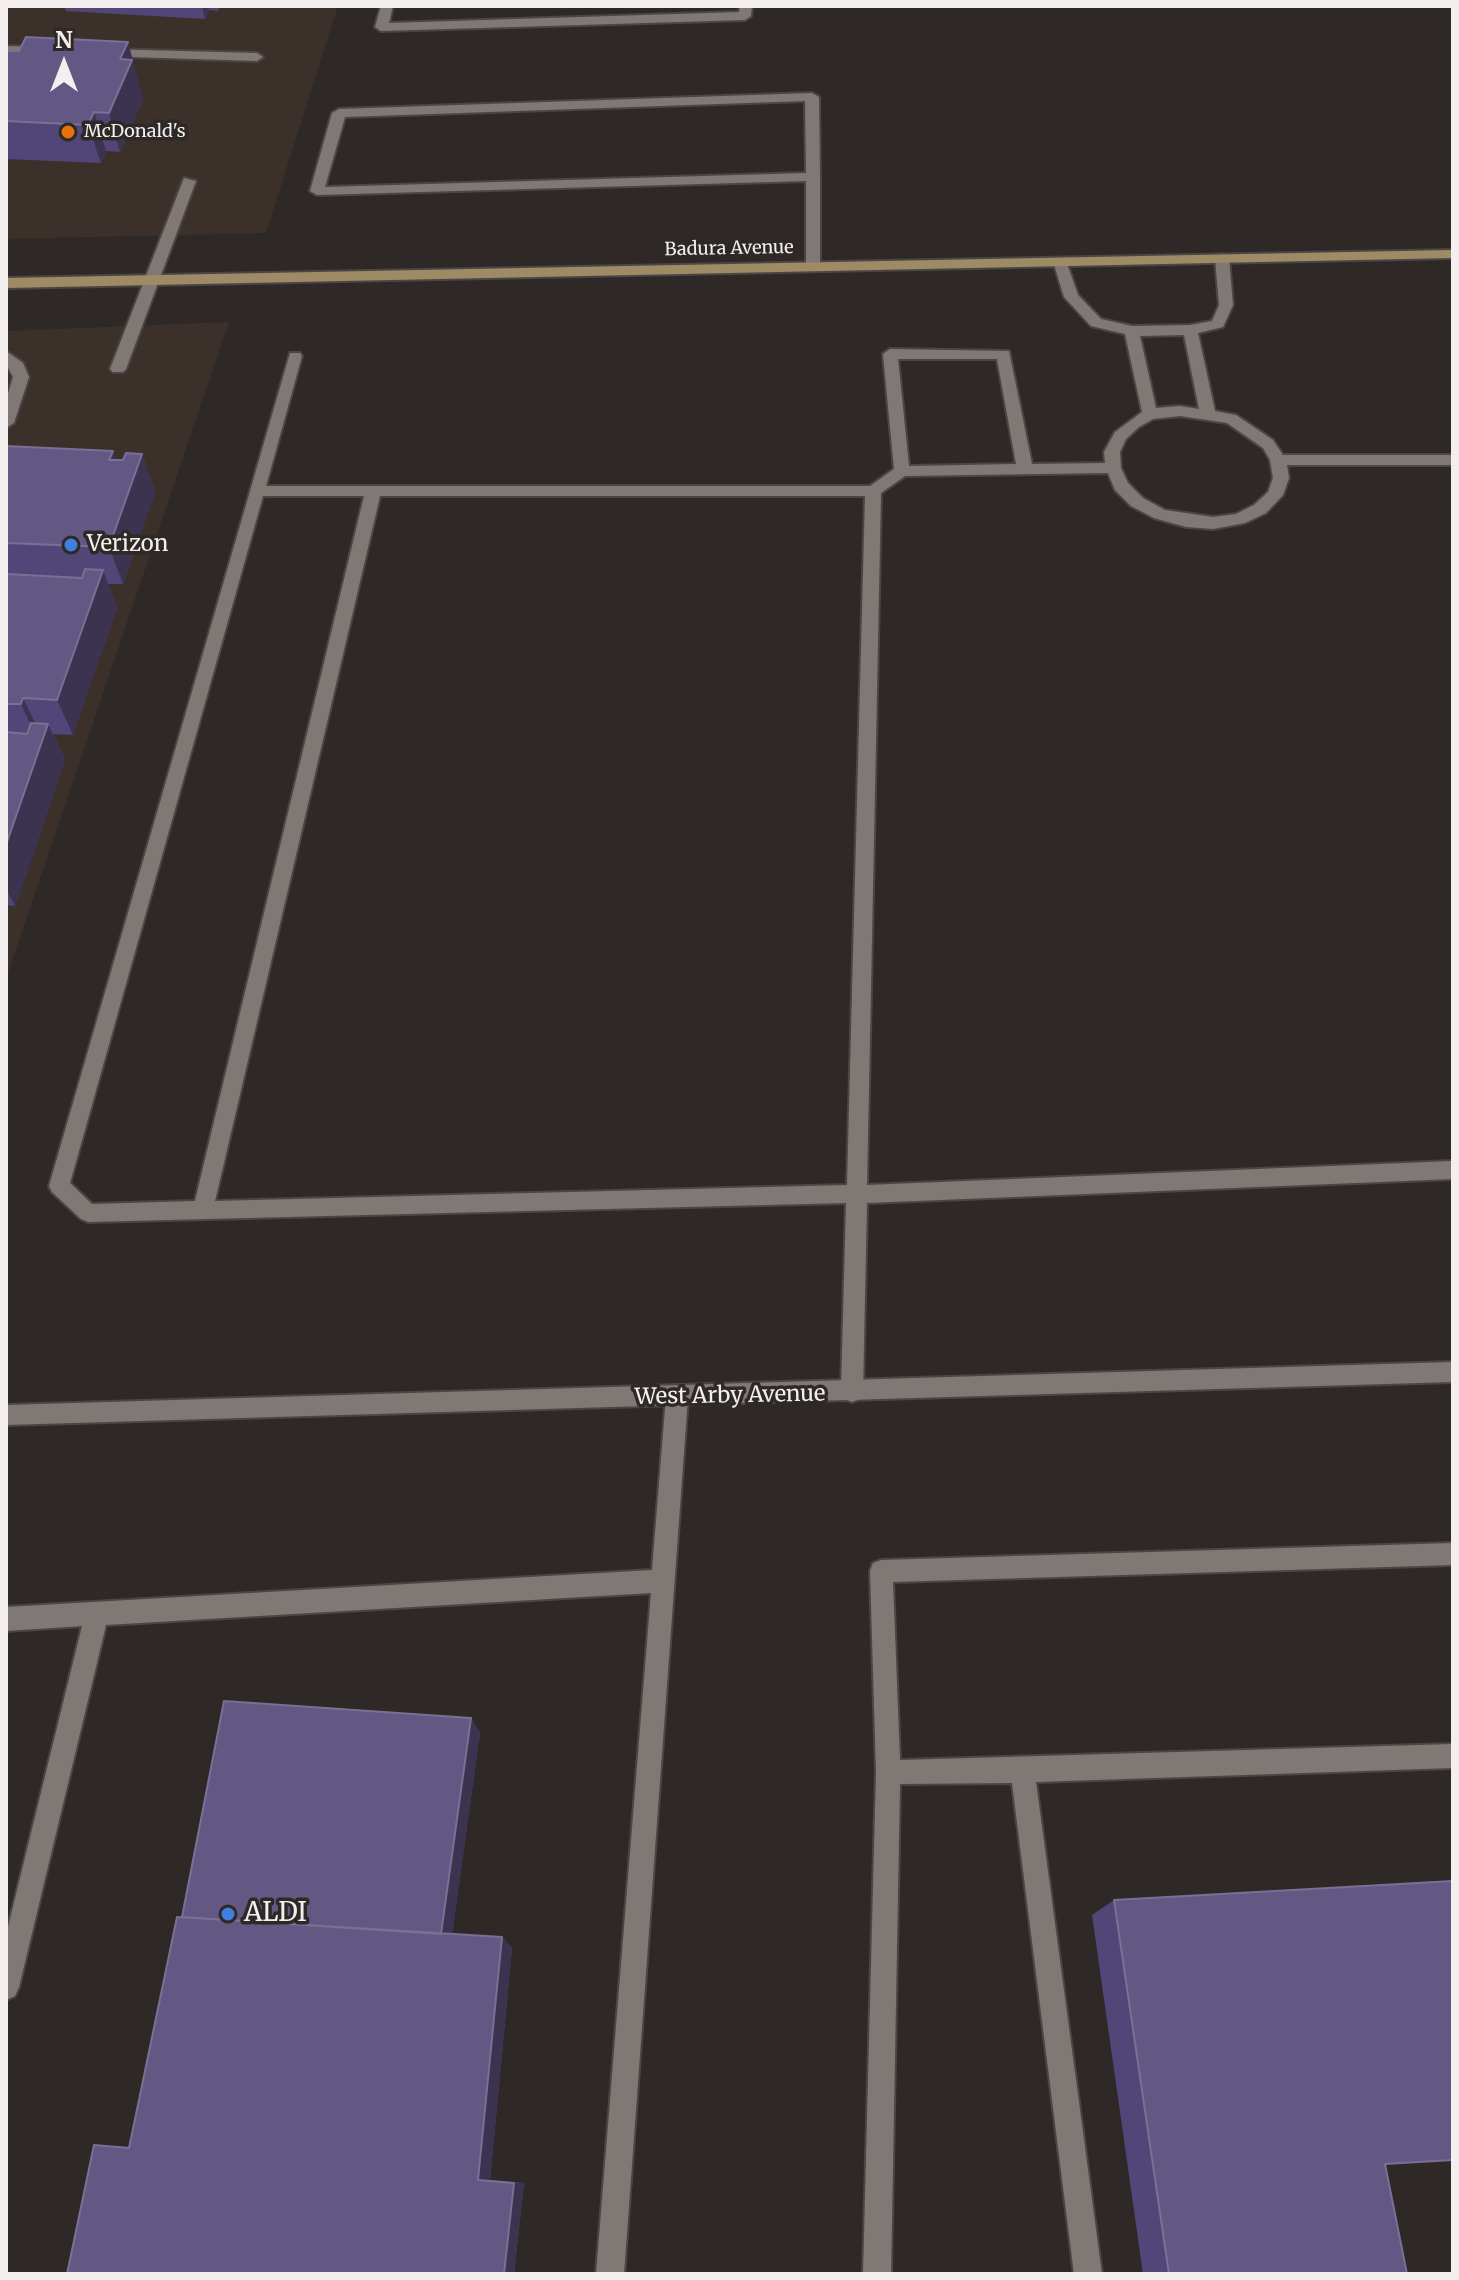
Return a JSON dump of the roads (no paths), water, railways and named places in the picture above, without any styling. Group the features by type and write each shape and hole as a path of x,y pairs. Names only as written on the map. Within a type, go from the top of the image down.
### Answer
{"main road":[{"name":"Badura Avenue","path":"6,283 1453,254"}],"street":[{"path":"387,6 381,27 745,16 746,6"},
{"path":"6,50 53,51"},
{"path":"84,52 257,57"},
{"path":"813,177 317,191 339,113 812,97 813,177 813,266"},
{"path":"118,369 189,181"},
{"path":"1060,261 1071,297 1096,323 1132,331 1190,330 1218,324 1226,305 1222,258"},
{"path":"1190,330 1207,412"},
{"path":"1132,331 1150,414"},
{"path":"902,471 890,354 1004,354 1025,470"},
{"path":"6,356 18,366 21,377 6,423"},
{"path":"295,356 59,1186 88,1213 857,1194 1453,1170"},
{"path":"1207,412 1252,430 1268,444 1278,460 1281,478 1275,495 1260,509 1239,519 1213,523 1160,514 1137,502 1121,486 1113,468 1112,452 1120,436 1150,414 1207,412"},
{"path":"1278,460 1453,460"},
{"path":"257,491 873,491 902,471 1113,468"},
{"path":"203,1210 373,491"},
{"path":"852,1392 873,491"},
{"name":"West Arby Avenue","path":"6,1415 1453,1372"},
{"path":"610,2274 677,1397"},
{"path":"877,2274 888,1772 881,1571 1453,1554"},
{"path":"6,1619 662,1581"},
{"path":"6,1987 97,1614"},
{"path":"888,1772 1022,1771 1453,1756"},
{"path":"1022,1771 1088,2274"}],"place":[{"name":"McDonald's","path":"68,132"},
{"name":"Verizon","path":"71,545"},
{"name":"ALDI","path":"228,1914"}]}
